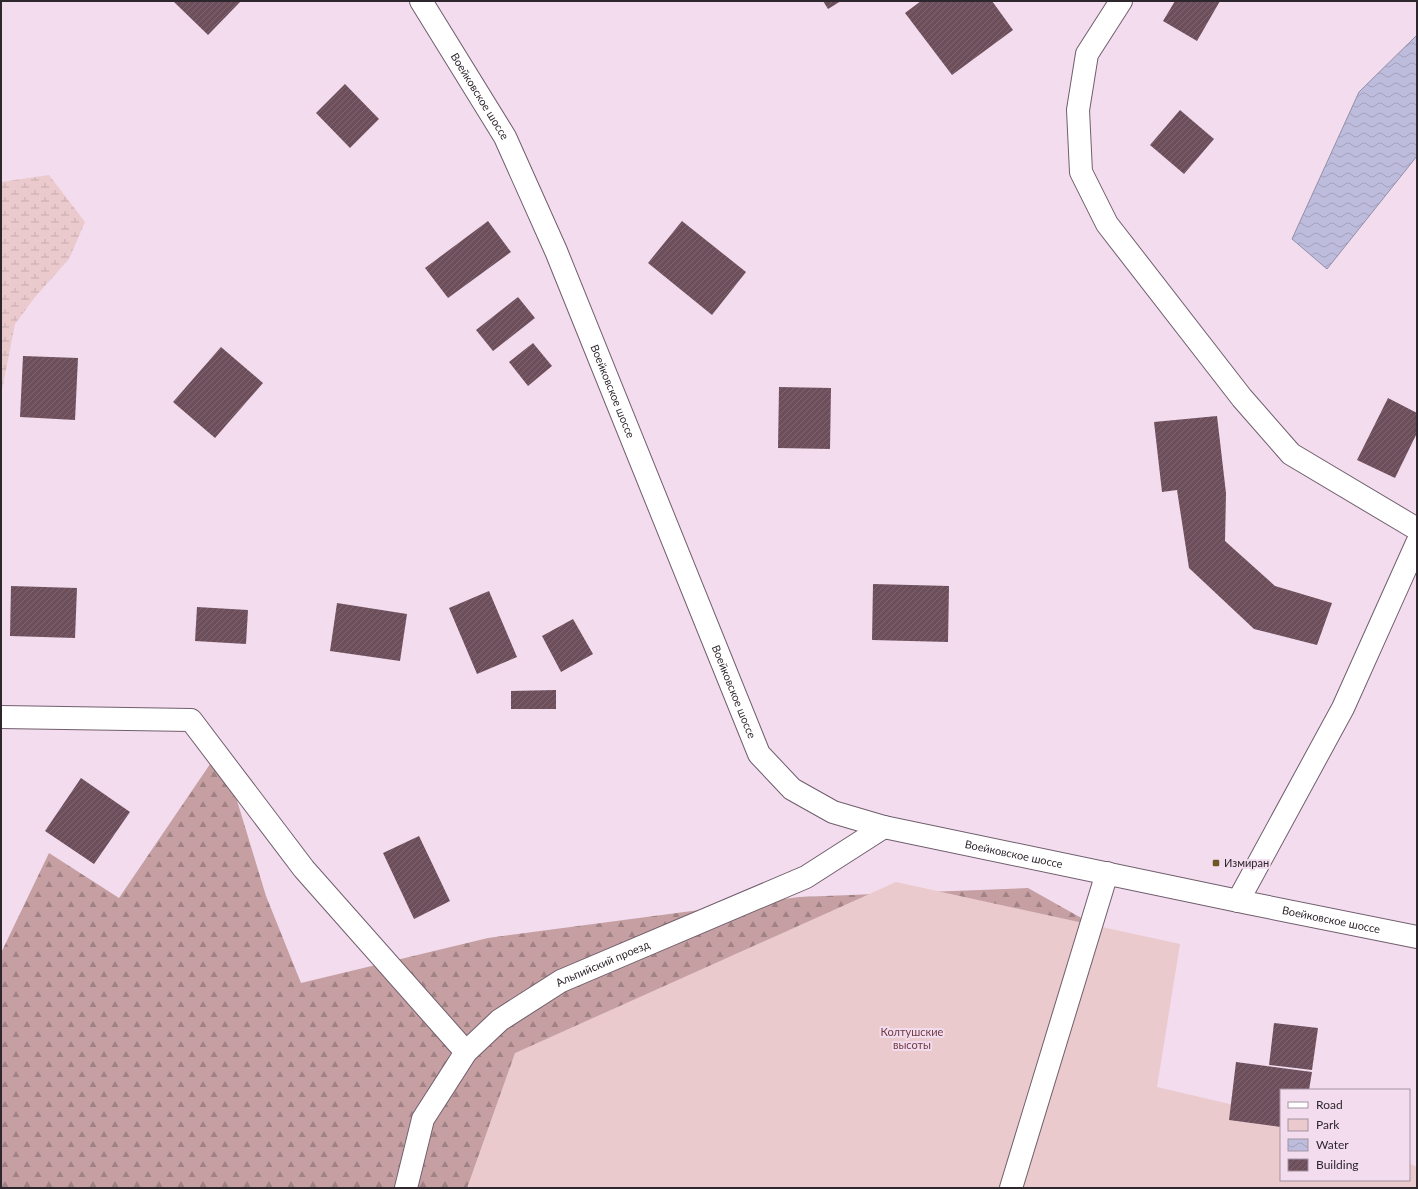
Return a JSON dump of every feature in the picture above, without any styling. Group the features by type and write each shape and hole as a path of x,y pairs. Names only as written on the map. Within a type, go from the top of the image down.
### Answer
{"street":[{"name":"Воейковское шоссе","path":"421,1 508,144 556,252 759,754 792,789 833,812 884,827 1417,937"},
{"path":"1121,1 1087,54 1078,110 1081,172 1107,224 1242,398 1291,454 1417,529"},
{"path":"1238,901 1343,708 1417,543"},
{"path":"1,717 191,720 304,869 466,1052"},
{"name":"Альпийский проезд","path":"406,1188 423,1119 466,1052 500,1020 561,981 806,877 884,827"},
{"path":"1010,1188 1107,873"}],"green space":[{"path":"49,175 85,222 69,259 35,297 15,324 1,395 1,182"},
{"path":"221,748 266,896 301,983 488,938 799,897 1028,888 1092,924 1127,1188 1,1188 1,953 49,853 119,898"},
{"name":"Колтушские высоты","path":"896,882 1180,944 1157,1087 1280,1116 1280,1181 1410,1181 1410,1164 1417,1167 1417,1188 467,1188 515,1053"}],"water":[{"path":"1417,35 1417,156 1327,269 1292,239 1359,92"}],"building":[{"path":"173,1 241,1 208,35"},
{"path":"823,1 841,1 828,9"},
{"path":"921,1 992,1 1013,30 952,75 905,13"},
{"path":"1175,1 1220,1 1197,41 1163,21"},
{"path":"345,84 379,119 350,148 316,113"},
{"path":"1180,110 1214,139 1184,174 1150,145"},
{"path":"488,221 511,252 448,298 425,268"},
{"path":"682,221 746,272 712,315 648,263"},
{"path":"518,297 535,318 493,351 476,330"},
{"path":"533,343 552,366 528,386 509,362"},
{"path":"221,347 263,383 215,438 173,402"},
{"path":"23,356 78,358 75,420 20,417"},
{"path":"779,387 831,388 830,449 778,448"},
{"path":"1388,398 1417,413 1417,433 1395,478 1357,460"},
{"path":"1217,416 1226,493 1225,541 1275,586 1332,603 1317,645 1254,629 1189,568 1177,490 1162,492 1154,422"},
{"path":"873,584 949,586 948,642 872,640"},
{"path":"11,586 77,588 75,638 10,636"},
{"path":"489,591 517,657 477,674 449,608"},
{"path":"337,603 407,614 400,661 330,651"},
{"path":"197,607 248,610 246,644 195,641"},
{"path":"573,619 593,654 561,672 542,636"},
{"path":"556,690 556,709 511,709 511,691"},
{"path":"81,778 130,812 94,864 45,831"},
{"path":"419,836 450,901 414,919 383,853"},
{"path":"1274,1023 1318,1028 1312,1070 1269,1065"},
{"path":"1236,1062 1312,1072 1309,1089 1280,1089 1280,1127 1229,1120"}],"place":[{"name":"Измиран","path":"1216,863"}]}
